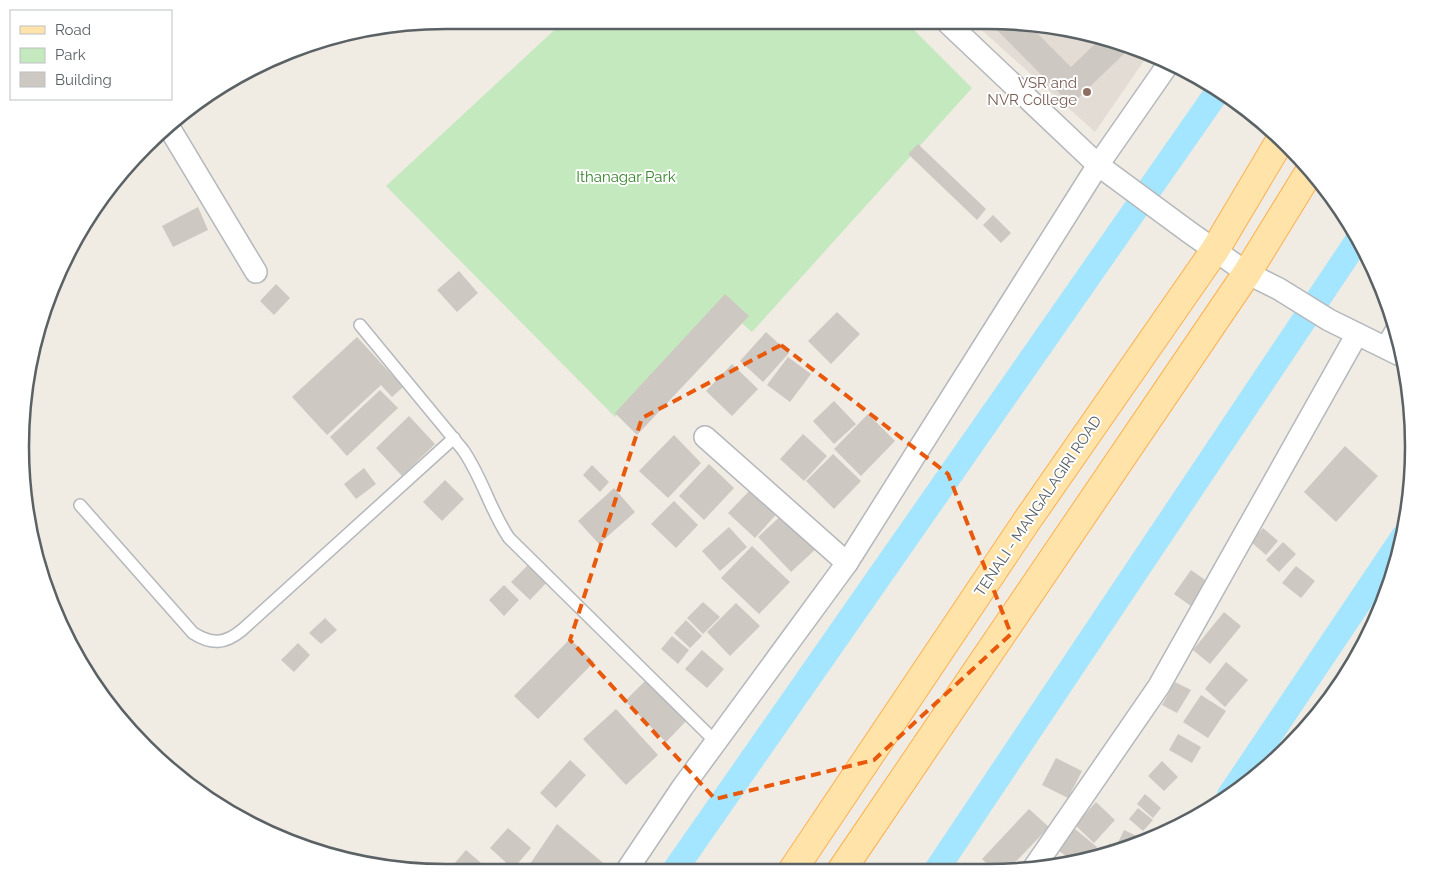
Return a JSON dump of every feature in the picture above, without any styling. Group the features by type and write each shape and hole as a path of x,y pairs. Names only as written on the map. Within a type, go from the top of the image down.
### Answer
{"main road":[{"name":"TENALI - MANGALAGIRI ROAD","path":"797,864 1026,522 1215,250 1277,145"},
{"path":"846,864 1247,273 1306,176"}],"street":[{"path":"954,29 1098,165 1189,232 1247,273 1278,289 1329,320 1357,334 1392,344"},
{"path":"631,864 682,788 717,743 847,563 1098,165 1165,69"},
{"path":"172,132 256,272"},
{"path":"1038,861 1160,686 1357,334"},
{"path":"704,437 847,563"}],"lane":[{"path":"360,325 454,438 473,464 500,524 509,538 717,743"},
{"path":"80,505 193,633 205,641 218,643 230,640 242,630 454,438"}],"highlighted area":[{"path":"781,345 948,474 1011,634 874,760 715,799 570,640 642,418"}],"shaded area":[{"name":"VSR and NVR College","path":"981,29 1042,32 1069,37 1096,43 1144,60 1095,132"}],"green space":[{"name":"Ithanagar Park","path":"555,29 913,29 972,88 752,332 719,303 615,417 386,186"}],"building":[{"path":"996,29 1036,32 1071,67 1096,43 1125,52 1071,105"},
{"path":"918,144 986,209 977,220 908,154"},
{"path":"198,207 208,230 173,247 162,226"},
{"path":"993,215 1011,233 1001,243 983,225"},
{"path":"459,271 478,293 457,312 437,290"},
{"path":"276,284 290,298 274,315 260,301"},
{"path":"725,294 749,316 637,435 615,413"},
{"path":"837,312 860,334 831,364 808,341"},
{"path":"766,332 789,353 763,382 740,361"},
{"path":"357,337 403,387 392,397 381,385 327,435 292,397"},
{"path":"788,357 811,374 790,402 767,385"},
{"path":"732,364 758,389 732,416 706,391"},
{"path":"380,390 398,408 347,456 330,437"},
{"path":"834,401 856,424 834,444 813,421"},
{"path":"868,414 895,441 861,476 834,449"},
{"path":"409,416 435,444 402,476 376,448"},
{"path":"803,434 827,456 804,481 780,459"},
{"path":"674,435 701,463 668,498 639,471"},
{"path":"1345,446 1378,476 1336,522 1304,492"},
{"path":"833,454 861,481 834,509 806,481"},
{"path":"709,464 734,488 704,520 679,496"},
{"path":"592,465 609,482 600,492 583,475"},
{"path":"364,468 376,484 356,499 344,484"},
{"path":"445,480 464,499 442,521 423,502"},
{"path":"755,485 781,509 755,538 728,513"},
{"path":"614,488 635,512 599,544 578,521"},
{"path":"674,501 698,525 676,548 651,524"},
{"path":"786,511 819,546 791,572 758,537"},
{"path":"729,527 747,547 720,571 702,551"},
{"path":"1263,528 1278,541 1266,555 1251,542"},
{"path":"1283,542 1296,554 1279,572 1266,560"},
{"path":"752,546 790,582 759,614 721,578"},
{"path":"532,561 550,579 530,600 511,582"},
{"path":"1296,566 1315,581 1301,598 1282,583"},
{"path":"1191,570 1208,582 1191,606 1174,594"},
{"path":"504,585 519,600 504,616 489,600"},
{"path":"703,602 720,617 703,634 687,618"},
{"path":"736,603 760,626 730,656 707,632"},
{"path":"1224,612 1241,626 1210,664 1193,650"},
{"path":"325,618 337,630 321,644 309,633"},
{"path":"686,620 702,636 690,648 674,633"},
{"path":"672,636 689,650 678,664 661,649"},
{"path":"570,639 594,662 538,719 514,696"},
{"path":"298,643 310,655 294,672 281,660"},
{"path":"702,650 724,669 707,688 685,669"},
{"path":"1226,662 1248,680 1225,707 1205,689"},
{"path":"649,677 690,717 666,742 625,701"},
{"path":"1175,682 1191,690 1177,713 1162,705"},
{"path":"1201,695 1226,711 1208,738 1183,722"},
{"path":"616,709 658,755 626,785 583,739"},
{"path":"1178,734 1201,747 1192,763 1169,750"},
{"path":"1056,758 1082,771 1068,798 1042,785"},
{"path":"570,760 586,775 556,808 540,793"},
{"path":"1162,761 1178,777 1164,791 1148,776"},
{"path":"1145,794 1161,808 1153,818 1137,804"},
{"path":"1096,802 1115,820 1094,843 1075,825"},
{"path":"1138,808 1153,820 1143,831 1129,819"},
{"path":"1029,809 1049,827 1015,863 987,864 982,859"},
{"path":"557,824 604,864 530,864"},
{"path":"508,828 531,848 517,864 508,864 490,848"},
{"path":"1075,829 1097,847 1094,850 1067,856 1058,850"},
{"path":"1124,830 1137,836 1122,842 1118,843"},
{"path":"466,850 482,864 454,864"}],"waterway":[{"path":"679,864 1215,96"},
{"path":"940,864 1353,246"},
{"path":"1240,779 1391,555"}],"place":[{"name":"VSR and NVR College","path":"1087,92"}]}
